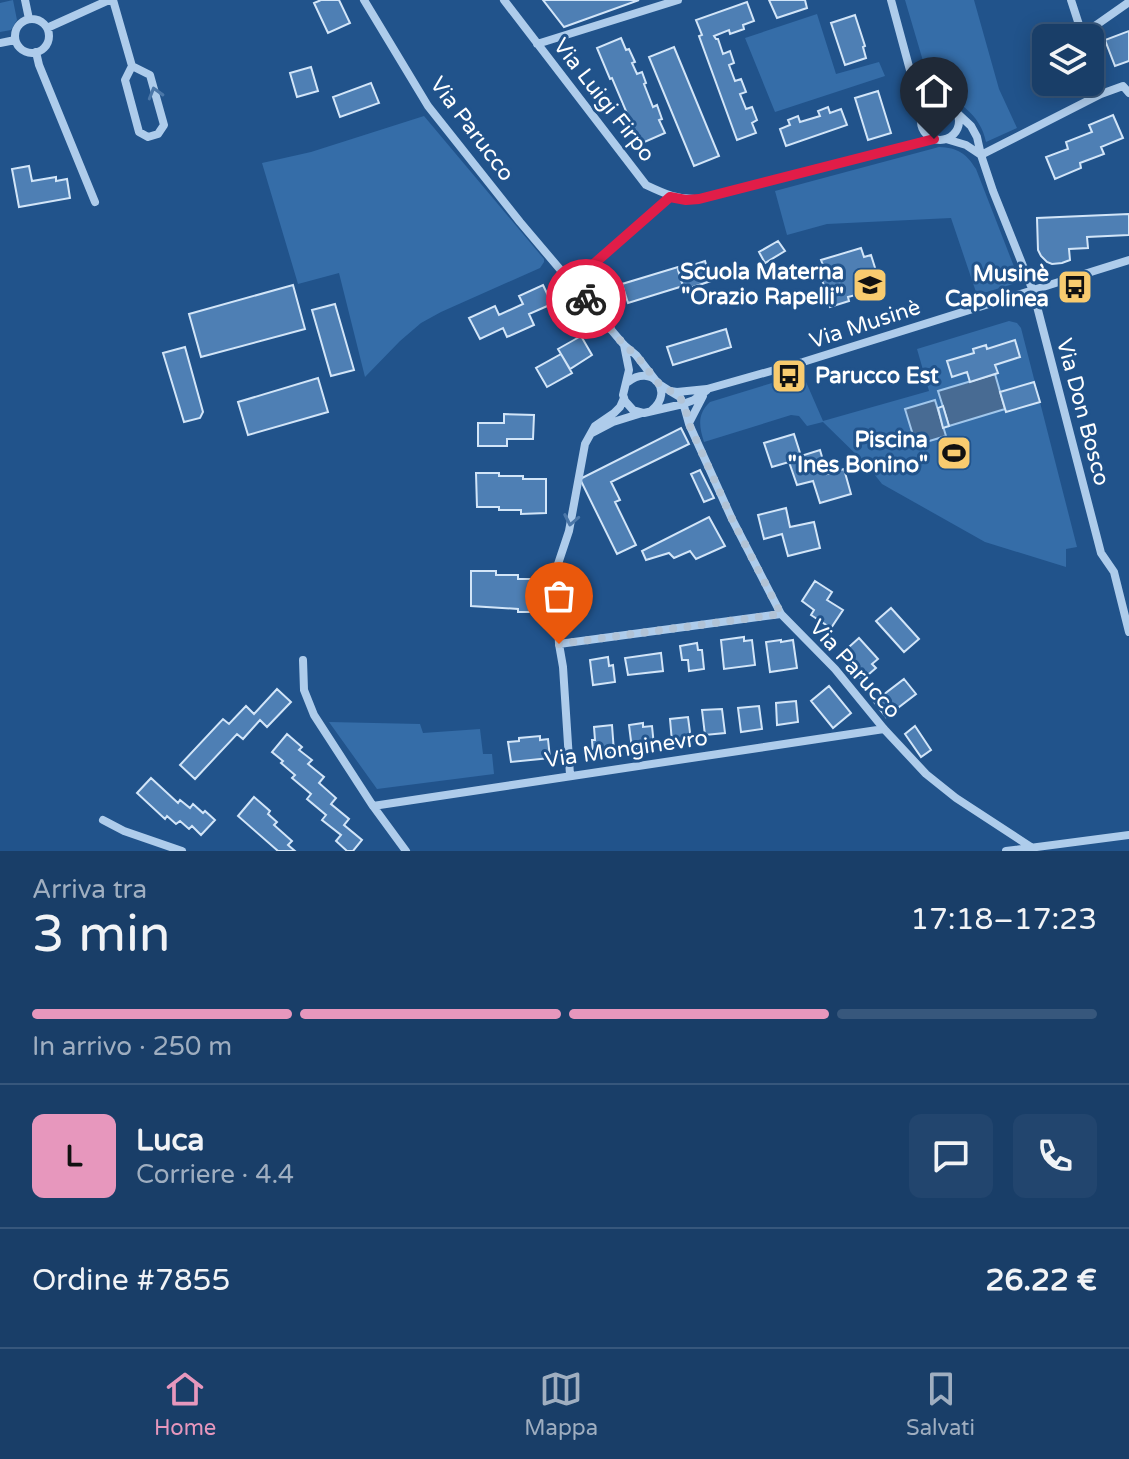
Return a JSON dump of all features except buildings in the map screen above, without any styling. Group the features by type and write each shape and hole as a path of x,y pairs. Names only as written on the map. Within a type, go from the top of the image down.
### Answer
{"street":[{"path":"25,0 29,19"},
{"path":"47,28 111,0 132,66 125,80 139,132 148,137 158,134 164,125 150,75 132,66"},
{"name":"Via Parucco","path":"364,0 428,106 520,222 624,345 658,382 680,397 732,519 781,614 835,669 926,774 956,798 1031,847"},
{"name":"Via Luigi Firpo","path":"504,0 646,185 670,197"},
{"path":"537,44 678,0"},
{"path":"891,0 922,127 934,139"},
{"path":"1071,0 1079,24"},
{"path":"1100,24 1129,2"},
{"path":"29,19 37,20 47,28 47,43 36,52 21,49 15,40 17,27 29,19"},
{"path":"0,43 15,40"},
{"path":"36,52 95,202"},
{"path":"914,85 927,95 950,105 974,131 993,191 1033,291"},
{"path":"1104,93 1123,86 1129,93"},
{"path":"981,155 1097,96"},
{"path":"922,127 922,115 929,106 945,103"},
{"path":"946,139 959,125 957,113"},
{"path":"572,283 670,197 699,199 934,139 959,142 981,155"},
{"name":"Via Musinè","path":"707,389 1129,260"},
{"name":"Via Don Bosco","path":"1033,291 1101,553 1114,572 1129,632"},
{"path":"570,775 556,570 569,531 585,444 595,426 614,413 624,398 629,370 624,345"},
{"path":"624,398 633,410 646,412 659,404 661,399 658,382 651,377 638,375 627,382"},
{"path":"670,391 707,389"},
{"path":"585,444 602,427 646,412 683,404 694,400 707,389"},
{"path":"665,408 689,424 707,389"},
{"path":"559,644 781,614"},
{"path":"303,660 304,690 314,715 406,851"},
{"name":"Via Monginevro","path":"373,806 884,729"},
{"path":"103,820 124,831 182,851"},
{"path":"1006,851 1129,835"}],"shaded area":[{"path":"13,0 17,20 11,30 0,32 0,3"},
{"path":"905,0 974,0 999,89 1017,128 986,142 979,123 966,108 931,88"},
{"path":"817,14 836,74 879,62 885,76 775,112 745,38"},
{"path":"424,116 544,262 540,268 421,323 365,377 339,273 298,284 262,163 311,152"},
{"path":"939,147 961,152 976,169 1020,282 977,295 951,218 827,224 787,235 775,191"},
{"name":"Piscina \"Ines Bonino\"","path":"1009,321 1021,328 1077,547 1066,549 1066,567 985,542 882,484 823,422 807,426 799,416 791,415 704,442 700,420 710,402 772,383 794,380 794,377 803,375 823,421 929,391 917,349"},
{"path":"995,374 1005,409 949,426 938,391"},
{"path":"935,400 946,436 916,445 905,409"},
{"path":"329,722 420,724 423,733 480,729 483,754 492,754 494,774 377,789"}],"way so far":[{"path":"559,644 781,614 732,519 680,397 659,384 586,299"}],"place":[{"name":"Scuola Materna \"Orazio Rapelli\"","path":"870,285"},
{"name":"Musinè Capolinea","path":"1075,287"},
{"name":"Parucco Est","path":"789,376"},
{"name":"Piscina \"Ines Bonino\"","path":"954,453"}],"route":[{"path":"586,299 572,283 670,197 699,199 934,139"}]}
